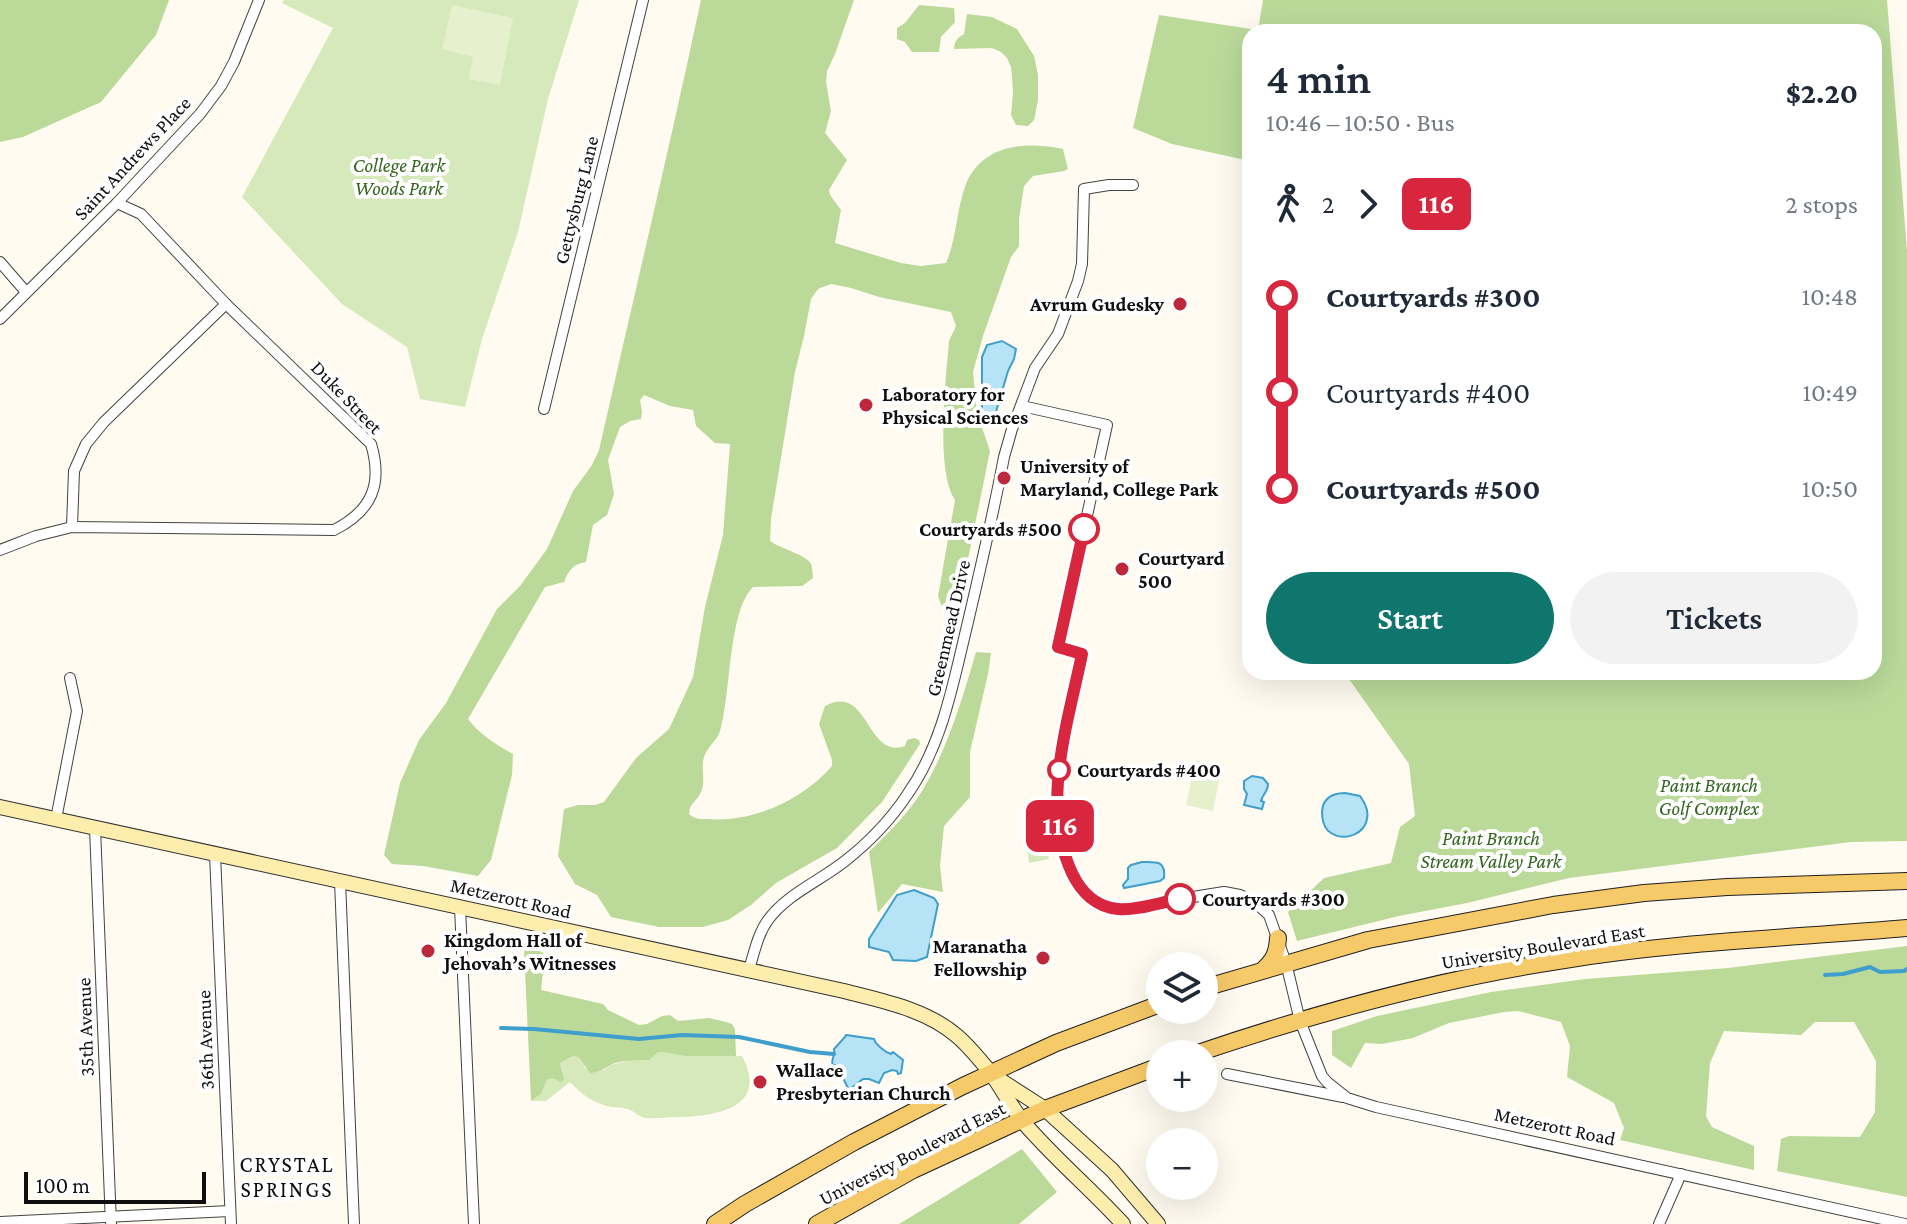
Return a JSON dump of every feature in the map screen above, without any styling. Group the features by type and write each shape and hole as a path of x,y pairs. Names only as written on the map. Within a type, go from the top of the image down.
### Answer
{"main road":[{"name":"University Boulevard East","path":"1218,984 1368,940 1542,907 1727,887 1907,881"},
{"name":"University Boulevard East","path":"1218,1047 1456,979 1559,960 1708,943 1907,928"},
{"path":"1263,970 1273,961 1278,938"},
{"name":"University Boulevard East","path":"715,1224 854,1142 963,1086 1056,1043 1146,1009"},
{"name":"University Boulevard East","path":"817,1224 913,1170 1045,1109 1146,1071"}],"street":[{"name":"Saint Andrews Place","path":"0,319 117,203 200,114 234,62 259,0"},
{"name":"Gettysburg Lane","path":"544,409 643,0"},
{"name":"Greenmead Drive","path":"748,972 768,920 785,902 845,861 881,826 907,795 930,754 946,716 954,686 1012,429 1035,368 1058,334 1078,281 1082,264 1084,189 1133,185"},
{"name":"Duke Street","path":"0,550 72,527 334,530 361,513 374,490 377,474 371,444 226,304 141,214 117,203"},
{"path":"0,262 26,292"},
{"path":"72,527 74,471 86,444 104,422 226,304"},
{"name":"Metzerott Road","path":"1022,406 1107,425 1058,647 1082,654 1061,756 1058,817 1067,862 1079,887 1091,899 1119,909 1224,892 1254,901 1269,915 1278,938 1300,1021 1322,1076 1347,1098 1905,1224"},
{"path":"56,819 77,711 70,678"},
{"name":"Metzerott Road","path":"0,807 891,1003 916,1012 957,1035 991,1074"},
{"name":"35th Avenue","path":"95,828 110,1220"},
{"name":"36th Avenue","path":"215,854 231,1224"},
{"path":"340,881 354,1224"},
{"path":"460,907 474,1224"},
{"path":"991,1074 1045,1109 1112,1170 1158,1224"},
{"path":"991,1074 1021,1120 1123,1224"},
{"path":"1227,1074 1347,1098"},
{"path":"1659,1224 1681,1174"},
{"path":"0,1222 110,1220 230,1211"}],"green space":[{"path":"0,0 169,0 156,35 101,102 23,137 0,142"},
{"name":"College Park Woods Park","path":"284,0 579,0 548,99 518,232 482,339 465,407 420,399 407,347 342,304 242,197 333,28 282,3"},
{"path":"701,0 854,0 827,71 826,82 831,111 825,133 847,160 829,190 841,210 835,243 901,263 921,266 946,263 966,184 983,161 1007,148 1035,145 1063,149 1068,169 1033,176 1024,186 1019,246 1011,257 973,372 977,413 990,451 960,598 951,606 941,605 938,596 955,500 945,468 944,446 949,341 956,326 951,312 831,284 818,289 811,299 795,372 770,541 808,561 813,578 802,586 753,587 745,599 734,634 724,716 717,738 704,757 702,789 689,814 702,819 741,817 776,807 807,789 832,766 819,724 825,706 839,701 851,704 882,742 892,747 905,746 907,740 914,738 920,744 882,802 837,848 776,883 728,920 703,927 659,927 611,917 597,895 575,884 558,856 564,809 604,802 636,758 669,729 693,677 705,607 723,535 730,444 715,443 696,426 693,410 670,406 644,395 640,400 641,419 620,427 608,460 614,494 607,515 593,525 586,562 572,568 564,582 545,587 468,719 483,734 513,754 512,775 491,860 478,876 392,864 384,855 400,783 419,740 446,703 497,609 520,586 547,549 573,491 599,450"},
{"path":"1263,0 1887,0 1907,251 1907,841 1851,842 1569,878 1297,941 1288,912 1324,878 1391,863 1400,827 1415,816 1409,764 1350,680 1882,680 1882,24 1259,24"},
{"path":"452,5 513,18 500,85 469,79 473,57 442,49"},
{"path":"919,5 954,8 955,22 941,37 939,52 912,52 905,42 897,39 897,28"},
{"path":"967,14 992,17 1017,29 1034,56 1038,100 1034,120 1028,126 1016,125 1011,115 1012,76 1007,58 992,48 954,49 957,40 964,34"},
{"path":"1159,15 1242,28 1242,159 1172,144 1133,128"},
{"path":"976,652 991,653 970,752 970,797 944,826 940,866 943,892 902,884 878,913 869,852 910,808 931,775 954,723"},
{"path":"1196,760 1222,766 1213,811 1186,805"},
{"path":"1043,838 1049,859 1029,863 1026,841"},
{"path":"528,945 545,954 541,990 603,1004 608,1010 639,1025 670,1015 678,1021 709,1018 732,1024 736,1056 686,1056 662,1052 649,1060 619,1062 590,1073 574,1056 560,1063 564,1078 562,1082 552,1078 547,1080 541,1094 531,1101 524,948"},
{"path":"1907,946 1907,1197 1777,1171 1781,1139 1789,1136 1860,1137 1875,1112 1876,1061 1854,1022 1815,1022 1801,1035 1724,1031 1710,1063 1706,1116 1712,1127 1754,1146 1754,1170 1620,1140 1624,1128 1614,1103 1567,1077 1570,1046 1561,1022 1518,1011 1504,1012 1449,1023 1413,1038 1382,1044 1365,1043 1351,1068 1332,1055 1332,1031 1377,1016 1491,992 1585,979 1728,968"},
{"path":"662,1052 742,1056 749,1074 749,1087 744,1098 734,1106 707,1115 654,1118 643,1117 628,1109 605,1106 570,1082 546,1101 531,1101 541,1094 547,1080 563,1072 560,1063 575,1056 586,1069 604,1070 611,1065"},
{"path":"1022,1149 1057,1192 1019,1224 899,1224"}],"water":[{"path":"1002,341 1016,349 993,422 988,423 982,418 982,357 987,345"},
{"path":"1252,776 1263,778 1268,784 1261,801 1264,802 1262,809 1244,805 1247,794 1244,781"},
{"path":"1345,793 1360,796 1366,807 1367,821 1354,835 1345,837 1328,830 1322,812 1329,797"},
{"path":"1142,862 1162,865 1164,878 1124,888 1128,868"},
{"path":"914,890 934,898 938,904 927,957 916,961 893,960 889,952 869,947 869,939 897,895"},
{"path":"846,1035 874,1039 884,1050 893,1052 903,1060 901,1073 892,1070 884,1073 879,1083 863,1079 849,1090 842,1076 838,1075 840,1066 832,1064 834,1049"}],"waterway":[{"path":"1825,975 1870,967 1880,972 1907,969"},
{"path":"501,1028 639,1039 682,1035 739,1037 834,1054"}],"bus line":[{"name":"116","path":"1084,529 1058,647 1082,654 1061,756 1058,787 1058,817 1067,862 1079,887 1104,906 1119,909 1180,899"}],"place":[{"name":"Avrum Gudesky","path":"1180,304"},
{"name":"Laboratory for Physical Sciences","path":"866,405"},
{"name":"University of Maryland, College Park","path":"1004,478"},
{"name":"Courtyards #500","path":"1084,529"},
{"name":"Courtyard 500","path":"1122,569"},
{"name":"Courtyards #400","path":"1059,770"},
{"name":"Courtyards #300","path":"1180,899"},
{"name":"Kingdom Hall of Jehovah’s Witnesses","path":"428,951"},
{"name":"Maranatha Fellowship","path":"1043,958"},
{"name":"Wallace Presbyterian Church","path":"760,1082"}],"district":[{"name":"CRYSTAL SPRINGS","path":"287,1176"}],"park label":[{"name":"Paint Branch Golf Complex","path":"1709,796"},
{"name":"Paint Branch Stream Valley Park","path":"1491,850"}]}
